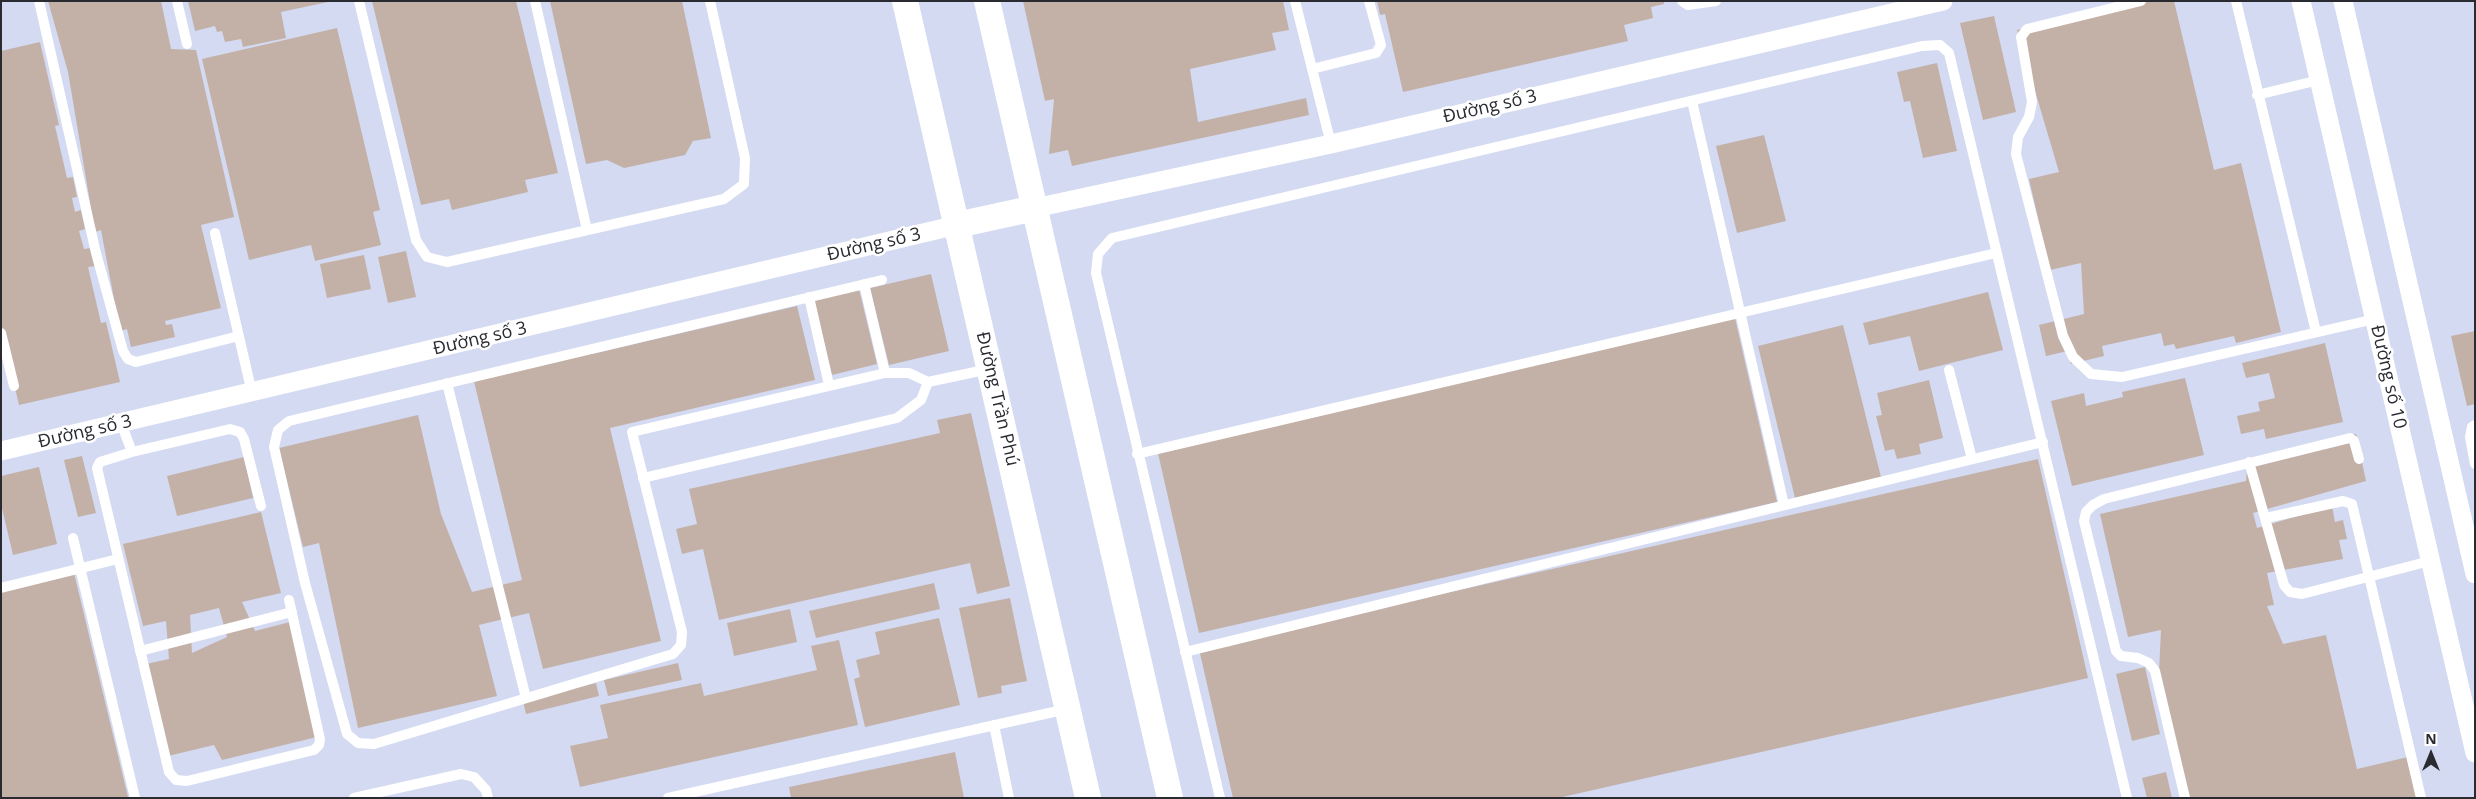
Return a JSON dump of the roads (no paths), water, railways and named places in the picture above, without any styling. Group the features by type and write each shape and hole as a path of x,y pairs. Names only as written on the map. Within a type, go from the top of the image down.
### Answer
{"main road":[{"name":"Đường Trần Phú","path":"904,1 1088,798"},
{"path":"987,1 1170,798"},
{"path":"957,225 1035,208"}],"street":[{"name":"Đường số 3","path":"1035,208 1331,144 1943,1"},
{"name":"Đường số 10","path":"2301,1 2475,753"},
{"path":"2343,1 2475,574"},
{"name":"Đường số 3","path":"1,451 957,225"}],"lane":[{"path":"39,1 96,253 122,351 128,359 136,362 239,336"},
{"path":"177,1 187,44"},
{"path":"359,1 416,240 428,257 448,262 724,199 744,184 745,158 710,1"},
{"path":"535,1 588,230"},
{"path":"1295,1 1331,144"},
{"path":"1312,69 1376,53 1381,45 1369,1"},
{"path":"1682,1 1688,5 1716,1"},
{"path":"2141,1 2028,29 2021,37 2032,102 2029,117 2018,137 2016,154 2063,336 2073,357 2091,374 2122,377 2375,319"},
{"path":"2236,1 2257,95 2316,332"},
{"path":"1220,798 1137,454 1096,273 1098,254 1112,238 1922,46 1940,45 1949,53 2127,798"},
{"path":"2257,95 2319,80"},
{"path":"1692,101 1784,505"},
{"path":"215,233 252,393"},
{"path":"1137,454 1996,253"},
{"path":"882,280 289,421 278,430 274,447 306,583 347,734 358,743 374,744 673,654 681,645 682,632 632,432 884,373 909,373 928,382 990,369"},
{"path":"864,284 884,373"},
{"path":"809,297 829,385"},
{"path":"1,332 2,346 14,386"},
{"path":"1949,370 1972,459"},
{"path":"643,478 897,418 921,400 928,382"},
{"path":"447,383 526,698"},
{"path":"121,423 132,452"},
{"path":"2475,425 2472,427 2470,437 2475,464"},
{"path":"261,506 244,439 240,432 230,429 132,452 100,462 97,468 169,772 176,780 187,781 314,750 319,746 320,739 289,600"},
{"path":"2185,798 2155,671 2149,663 2138,658 2121,656 2116,651 2084,521 2086,512 2092,505 2104,499 2350,438 2354,441 2359,459"},
{"path":"1185,652 2043,442"},
{"path":"2249,462 2284,584 2290,592 2302,594 2430,561"},
{"path":"2266,518 2343,500 2352,504 2421,798"},
{"path":"73,538 135,798"},
{"path":"1,588 118,559"},
{"path":"140,651 292,612"},
{"path":"668,798 1068,709"},
{"path":"994,725 1009,798"},
{"path":"354,798 460,774 474,777 486,790 488,798"}]}
